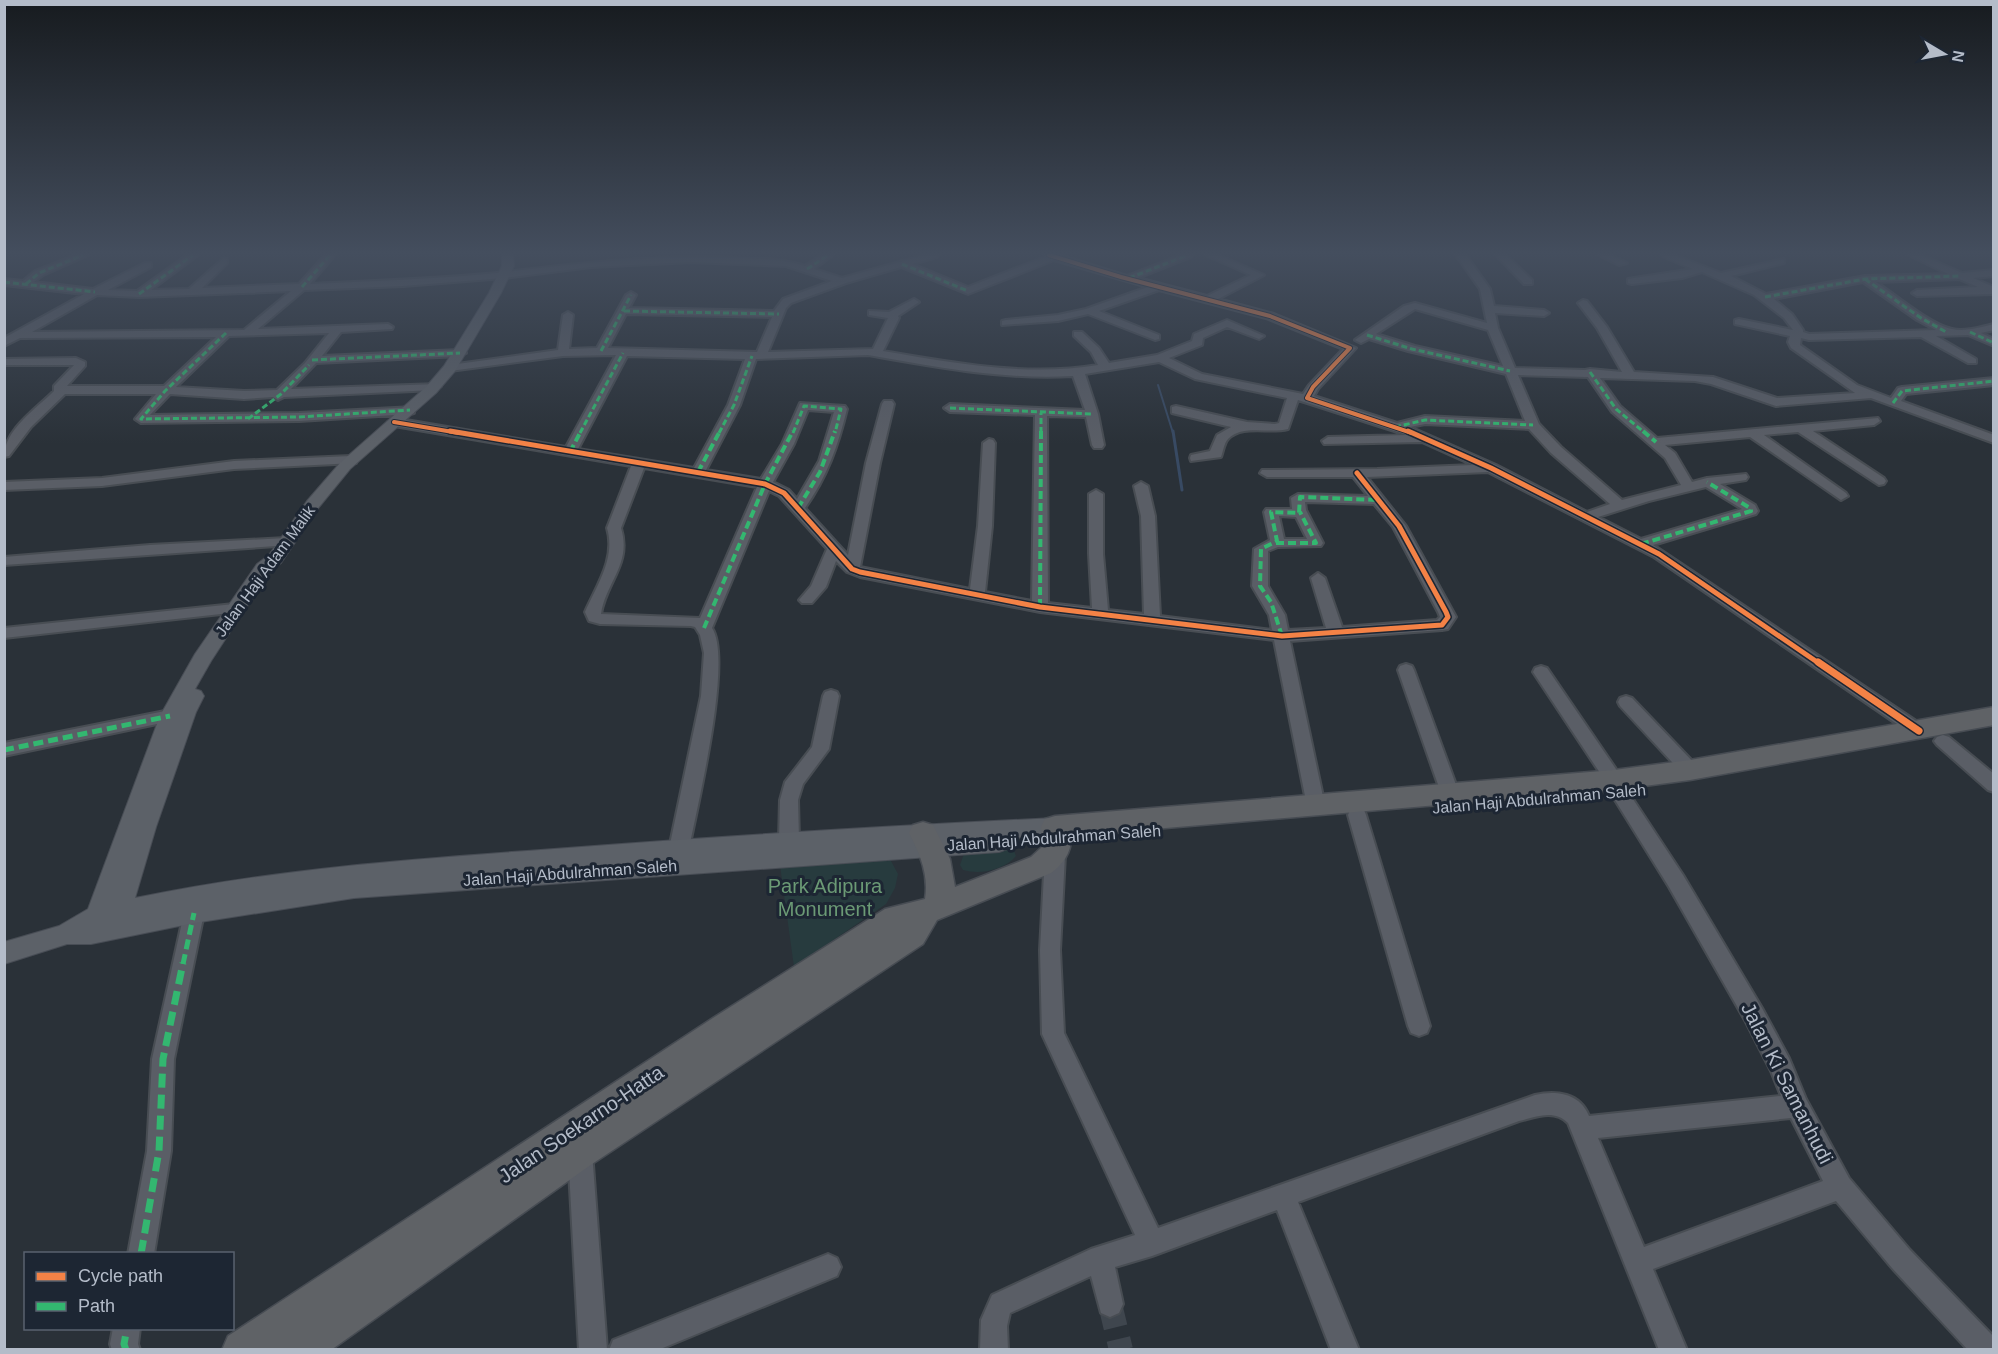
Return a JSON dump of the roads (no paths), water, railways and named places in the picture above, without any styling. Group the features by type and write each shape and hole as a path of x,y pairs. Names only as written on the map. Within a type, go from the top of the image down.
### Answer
{"highway":[{"name":"Jalan Haji Abdulrahman Saleh","path":"1931,736 1994,716"},
{"name":"Jalan Haji Abdulrahman Saleh","path":"1056,840 1357,815 1616,786 1690,770 1931,736 1994,731"},
{"name":"Jalan Haji Abdulrahman Saleh","path":"1056,840 1316,806 1450,793 1705,782 1878,745"},
{"path":"927,840 941,875 941,894 932,909"},
{"name":"Jalan Soekarno-Hatta","path":"298,1349 346,1298 724,1029 896,918 932,909 1027,872 1056,840"},
{"name":"Jalan Soekarno-Hatta","path":"242,1350 346,1298 580,1152 912,935 932,909"}],"main road":[{"name":"Jalan Haji Adam Malik","path":"105,923 170,716 202,659 263,568 280,550 330,483 351,460 435,386 450,368 479,318"},
{"path":"13,951 105,923 145,827 186,712 212,660 276,567 280,550"},
{"name":"Jalan Haji Abdulrahman Saleh","path":"105,923 197,895 365,873 789,840 1056,840"},
{"name":"Jalan Haji Abdulrahman Saleh","path":"105,923 194,913 354,888 927,840"}],"street":[{"path":"4,343 48,318"},
{"path":"247,333 265,318"},
{"path":"563,353 568,318"},
{"path":"601,351 620,318"},
{"path":"698,472 734,405 776,318"},
{"path":"877,352 894,321 893,318"},
{"path":"1006,323 1056,318"},
{"path":"1058,318 1066,327"},
{"path":"1107,318 1155,337"},
{"path":"1275,318 1350,348"},
{"path":"1307,398 1313,387 1350,348 1393,318"},
{"path":"1458,318 1493,328"},
{"path":"1491,318 1493,328 1533,425 1556,450 1619,505"},
{"path":"1595,318 1630,375"},
{"path":"1789,318 1798,330 1794,342 1803,353 1847,385 1994,439"},
{"path":"1921,318 1948,333"},
{"path":"1739,322 1809,337 1970,332 1994,327"},
{"path":"450,368 563,353 601,351 757,356 877,352 970,369 1045,375 1106,368 1160,358 1198,343 1198,336 1227,323 1259,336"},
{"path":"18,335 247,333 388,327"},
{"path":"248,419 281,394 337,330"},
{"path":"1970,332 1994,343"},
{"path":"226,333 169,390 146,408 141,419 186,417 248,419 410,410"},
{"path":"1924,333 1972,361"},
{"path":"1078,334 1095,350 1106,368"},
{"path":"1367,335 1412,349 1510,371 1590,372 1713,381 1776,402 1870,395"},
{"path":"312,360 460,352"},
{"path":"570,452 623,352"},
{"path":"1160,358 1199,377 1307,398 1395,427 1491,468 1588,516 1668,559 1931,736 1994,785"},
{"path":"4,362 76,361 81,363 58,390 169,390 204,394 281,394 435,386"},
{"path":"1078,372 1092,414 1098,446"},
{"path":"1590,372 1616,410 1656,442 1678,467 1688,486"},
{"path":"1893,403 1902,391 1994,381"},
{"path":"4,453 27,424 62,390"},
{"path":"1176,410 1242,425 1273,429 1284,426 1293,396"},
{"path":"852,569 873,463 888,404"},
{"path":"704,628 765,484 788,444 804,406 841,409 827,461 812,489 798,508"},
{"path":"950,408 1092,414"},
{"path":"1040,607 1041,413"},
{"path":"1395,427 1407,422 1425,420 1533,425"},
{"path":"1656,442 1874,421"},
{"path":"394,422 765,484 784,493 852,569 977,595 1040,607 1282,636 1442,624 1448,617 1399,526 1357,473"},
{"path":"1196,458 1216,454 1221,438 1242,425"},
{"path":"1802,429 1879,481"},
{"path":"1753,433 1840,496"},
{"path":"1328,441 1425,439"},
{"path":"977,595 985,526 989,443"},
{"path":"4,486 102,482 234,465 351,460"},
{"path":"639,464 614,528 617,538 616,560 593,612 594,617 608,619 691,621 704,628 711,641 709,696 679,849"},
{"path":"1267,473 1357,473 1491,468"},
{"path":"1588,516 1688,486 1741,477"},
{"path":"1641,544 1752,512 1750,508 1707,482"},
{"path":"1141,486 1148,516 1152,619"},
{"path":"1096,494 1096,554 1100,614"},
{"path":"1316,806 1282,636 1271,602 1260,585 1261,549 1276,543 1316,543 1300,512 1300,498 1379,500"},
{"path":"1276,543 1271,512 1300,512"},
{"path":"4,561 150,549 280,550"},
{"path":"807,600 818,587 834,549"},
{"path":"1318,578 1336,633"},
{"path":"4,633 234,609"},
{"path":"1406,670 1450,793"},
{"name":"Jalan Ki Samanhudi","path":"1541,672 1676,882 1754,1015 1781,1066 1797,1106 1840,1187 1901,1259 1987,1350"},
{"path":"789,840 789,800 794,782 820,749 831,696"},
{"path":"1626,702 1690,770"},
{"path":"4,750 170,716"},
{"path":"1357,815 1419,1026"},
{"path":"1056,840 1050,950 1053,1034 1152,1243"},
{"path":"141,1252 159,1151 163,1059 194,913"},
{"path":"994,1350 993,1331 997,1310 1001,1304 1100,1258 1152,1243 1529,1107 1549,1103 1566,1105 1577,1115 1673,1350"},
{"path":"1582,1128 1797,1106"},
{"path":"580,1152 593,1350"},
{"path":"1637,1262 1840,1187"},
{"path":"1283,1196 1345,1350"},
{"path":"1100,1258 1110,1304"},
{"path":"623,1350 828,1268"},
{"path":"126,1350 124,1344 127,1330"}],"waterway":[{"path":"1158,385 1173,433"},
{"path":"1173,431 1182,490"}],"tunnel":[{"path":"1110,1304 1121,1350"}],"park label":[{"name":"Park Adipura Monument","path":"825,898"}]}
